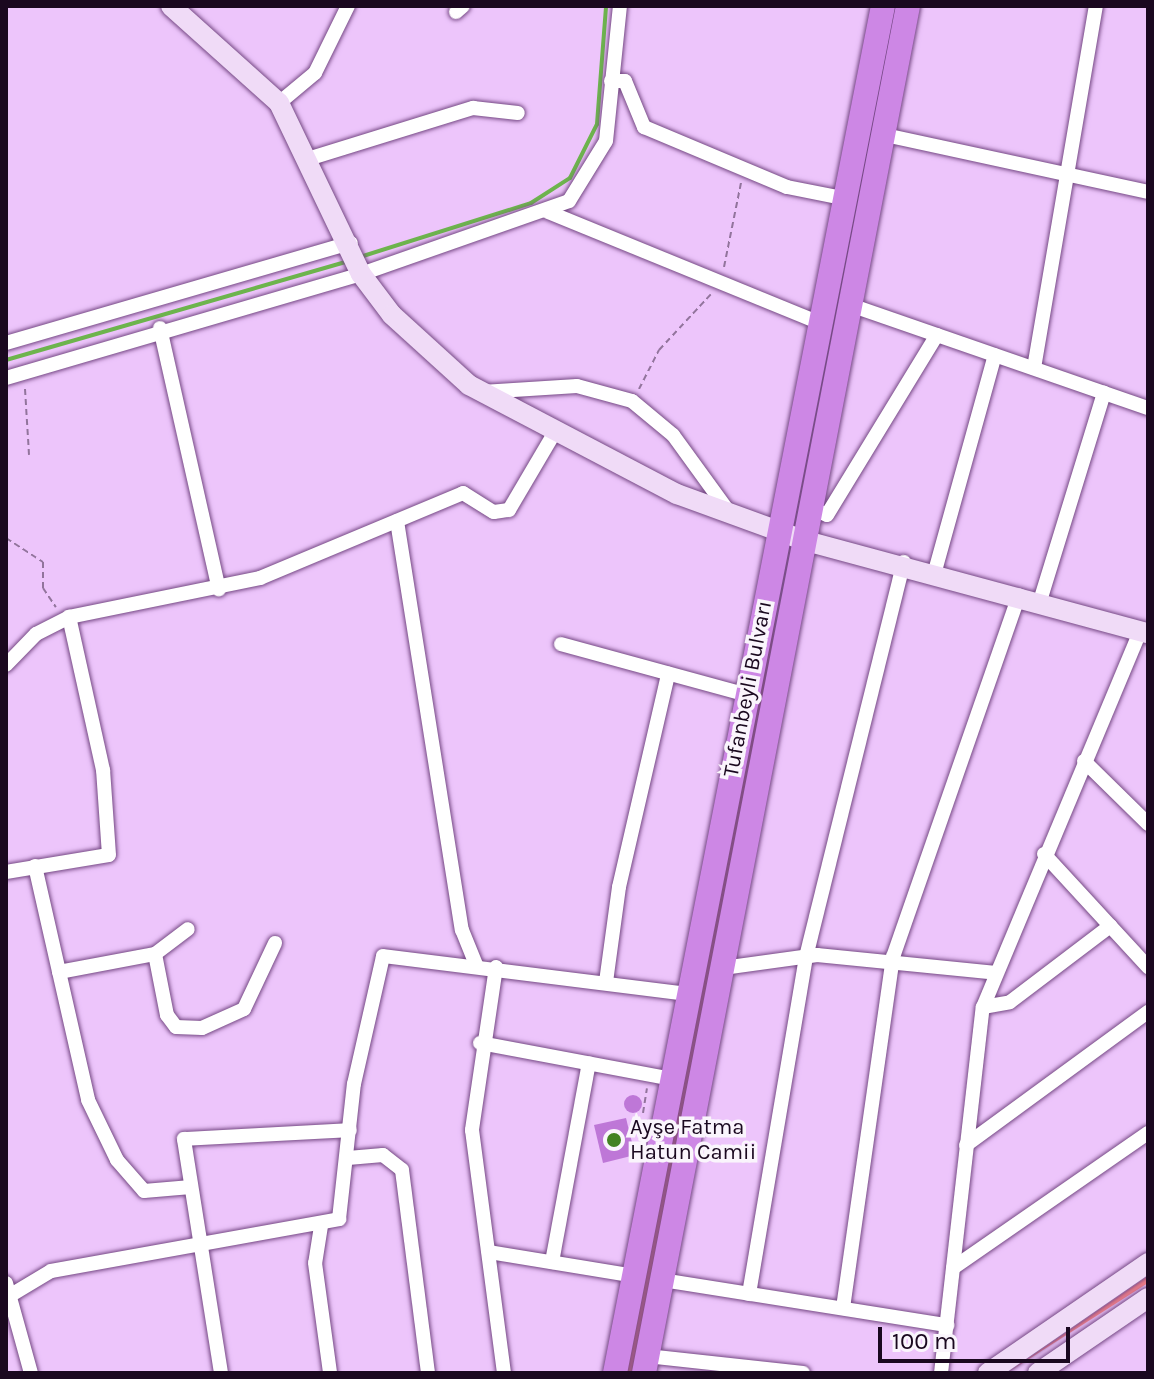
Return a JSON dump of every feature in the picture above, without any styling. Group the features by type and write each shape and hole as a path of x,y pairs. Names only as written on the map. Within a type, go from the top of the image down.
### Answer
{"highway":[{"name":"Tufanbeyli Bulvarı","path":"615,1373 635,1276 661,1077 689,994 883,6"},
{"name":"Tufanbeyli Bulvarı","path":"645,1364 853,306 908,6"}],"street":[{"path":"171,6 279,103 311,158 351,243 360,272 442,364 482,392 677,494 726,508 806,541 904,562 1144,631 1044,854 983,1007 941,1373"},
{"path":"279,103 315,73 348,6"},
{"path":"6,378 160,328 360,272 548,212 569,201 606,141 620,6"},
{"path":"1034,368 1096,6"},
{"path":"611,81 625,81 644,127 747,171 847,199"},
{"path":"311,158 473,108 518,113"},
{"path":"885,135 1148,192"},
{"path":"548,212 823,324"},
{"path":"6,343 351,243"},
{"path":"853,306 1148,408"},
{"path":"160,328 219,589"},
{"path":"813,509 827,515 937,335"},
{"path":"935,571 995,355"},
{"path":"482,392 577,386 632,401 673,435 726,508"},
{"path":"1040,601 1104,393"},
{"path":"6,665 36,634 69,617 219,589 463,493 494,512 509,510 555,432"},
{"path":"397,521 462,930 476,965"},
{"path":"749,1294 806,957 904,562"},
{"path":"843,1308 893,957 1019,595"},
{"path":"6,872 109,855 103,770 69,617"},
{"path":"561,644 747,695"},
{"path":"606,982 619,887 668,674"},
{"path":"1084,761 1145,815"},
{"path":"1044,854 1148,967"},
{"path":"35,866 88,1100 117,1160 144,1191 191,1187"},
{"path":"983,1007 1010,1002 1110,926"},
{"path":"59,972 155,954 188,929"},
{"path":"155,954 167,1015 176,1027 202,1028 244,1009 275,943"},
{"path":"31,1373 7,1292 51,1271 200,1243 321,1226 339,1219 350,1130 383,956 496,967 689,994"},
{"path":"723,968 806,957 893,957 996,973"},
{"path":"496,967 480,1043 472,1130 504,1373"},
{"path":"966,1145 1148,1012"},
{"path":"480,1043 661,1077"},
{"path":"552,1262 589,1063"},
{"path":"217,1372 184,1139 350,1130"},
{"path":"953,1268 1148,1133"},
{"path":"348,1158 383,1155 402,1170 428,1373"},
{"path":"321,1226 315,1263 330,1373"},
{"path":"489,1252 635,1276"},
{"path":"988,1373 1148,1263"},
{"path":"662,1280 947,1325"},
{"path":"1038,1373 1148,1298"},
{"path":"645,1364 803,1373"}],"path":[{"path":"632,401 659,350 707,303 718,280 747,171"},
{"path":"24,371 29,455"},
{"path":"6,538 43,562 43,588 69,617"},
{"path":"643,1113 661,1077"}],"shaded area":[{"path":"787,545 754,761 635,1373 624,1373"},
{"path":"1148,1276 1148,1283 1007,1373"}],"building":[{"path":"633,1095 642,1104 633,1113 624,1104"},
{"name":"Ayşe Fatma Hatun Camii","path":"626,1118 635,1155 603,1163 594,1125"}],"waterway":[{"path":"360,257 531,203 570,178 597,124 606,6"},
{"path":"6,360 348,261"}],"place":[{"name":"Ayşe Fatma Hatun Camii","path":"614,1140"}]}
